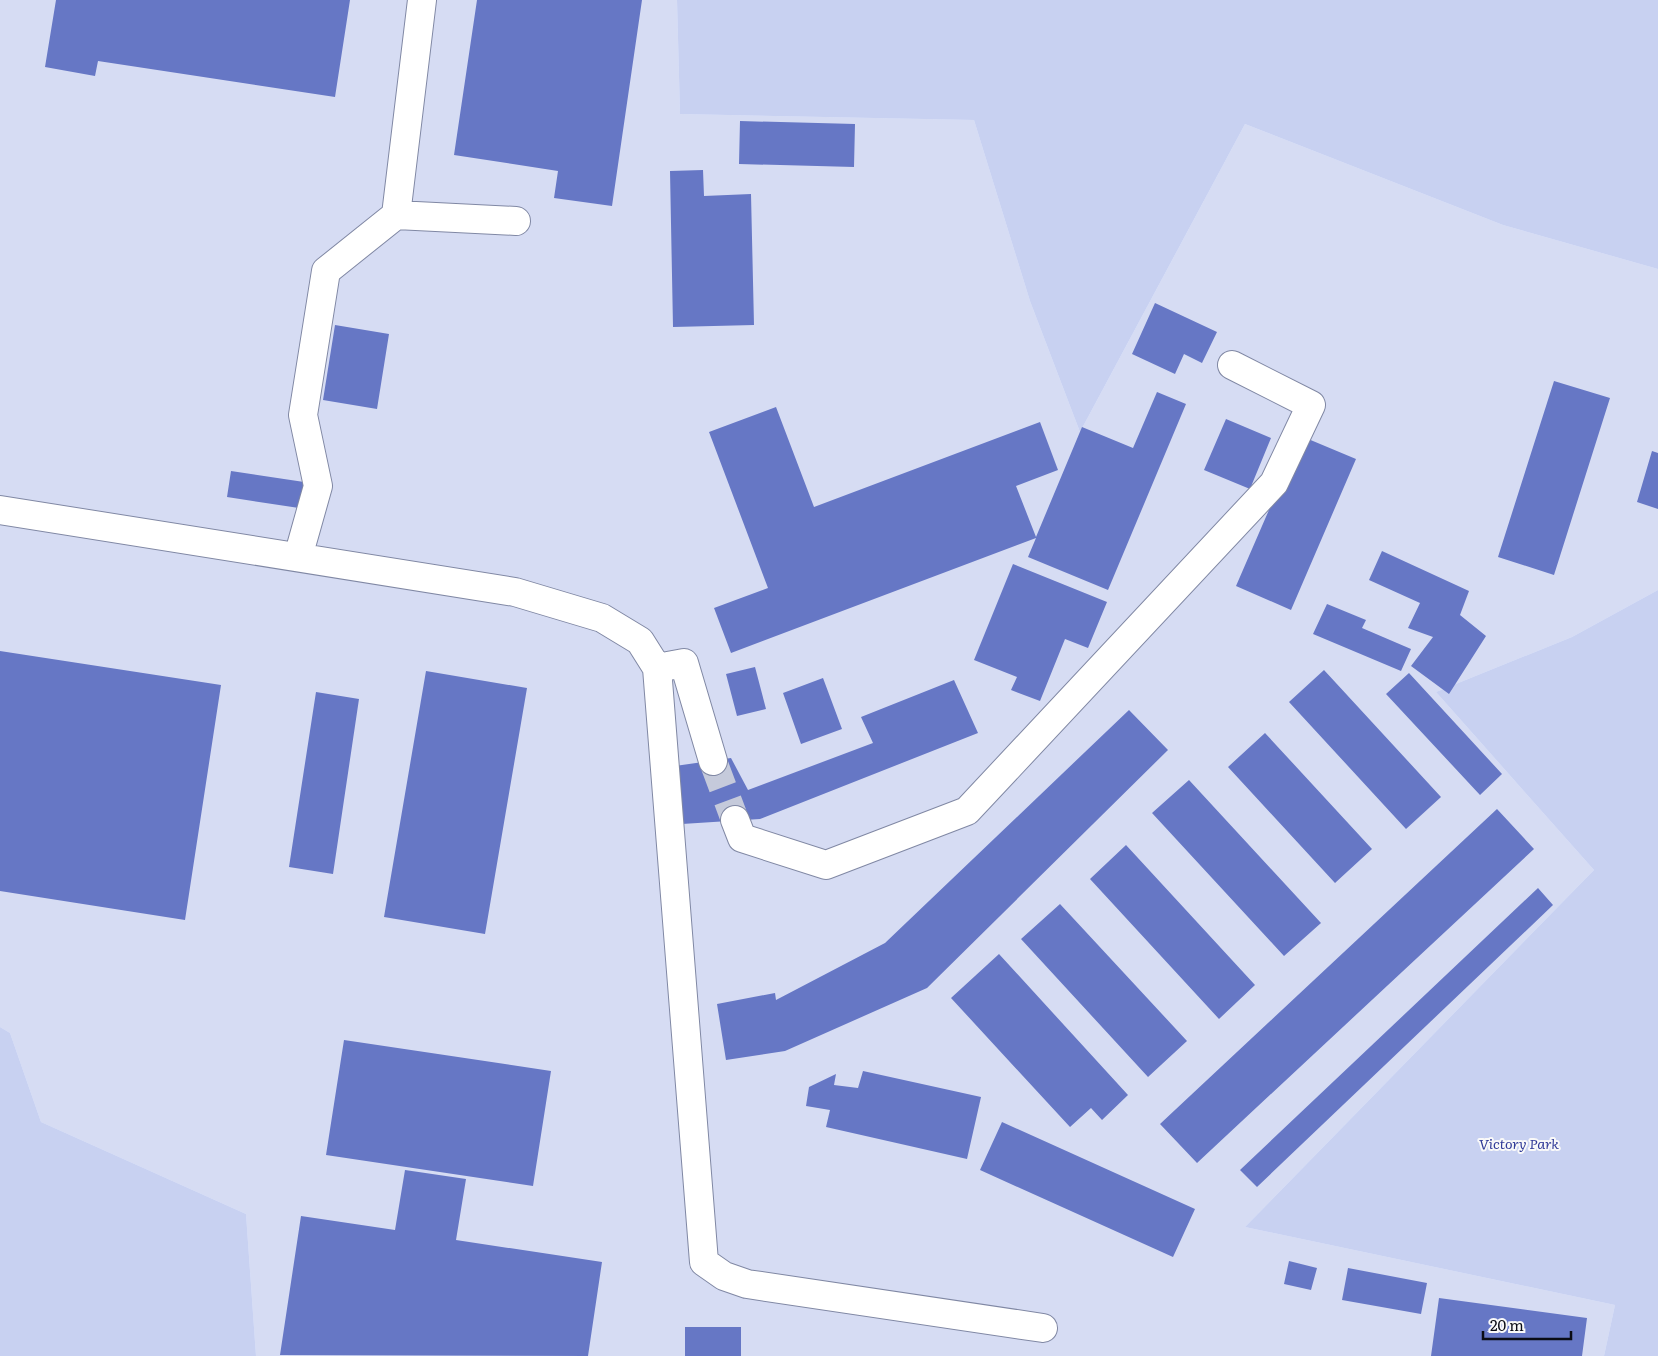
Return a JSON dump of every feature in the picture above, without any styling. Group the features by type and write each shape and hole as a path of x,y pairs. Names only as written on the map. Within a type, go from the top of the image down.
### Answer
{"lane":[{"path":"396,215 422,0"},
{"path":"298,557 318,486 303,415 326,271 396,215 516,221"},
{"path":"735,820 742,838 826,865 967,811 1274,483 1311,405 1232,365"},
{"path":"0,510 515,592 602,618 640,641 657,668 704,1262 724,1276 747,1284 1043,1328"},
{"path":"657,668 684,663 712,761"}],"shaded area":[{"path":"0,0 677,0 680,114 974,120 1030,301 1080,432 1245,124 1503,225 1658,269 1658,590 1572,637 1436,692 1594,870 1245,1227 1615,1305 1604,1356 256,1356 246,1214 41,1122 10,1033 0,1027"}],"green space":[{"path":"677,0 1658,0 1658,269 1503,225 1245,124 1080,432 1030,301 974,120 680,114"},
{"name":"Victory Park","path":"1658,590 1658,1356 1604,1356 1615,1305 1245,1227 1594,870 1436,692 1572,637"},
{"path":"0,1027 10,1033 41,1122 246,1214 256,1356 0,1356"}],"building":[{"path":"56,0 350,0 335,97 98,61 95,76 45,67"},
{"path":"477,0 642,0 612,206 554,198 558,171 454,155"},
{"path":"740,121 855,124 854,167 739,164"},
{"path":"703,170 704,196 751,194 754,325 673,327 670,171"},
{"path":"1155,303 1217,332 1202,363 1184,354 1175,374 1132,354"},
{"path":"335,325 389,334 377,409 323,400"},
{"path":"1554,381 1610,398 1554,575 1498,557"},
{"path":"1157,392 1186,404 1108,590 1028,557 1036,538 731,653 714,608 768,588 709,432 776,407 814,507 1040,422 1058,470 1016,486 1036,537 1082,427 1133,448"},
{"path":"1226,419 1271,438 1250,489 1204,470"},
{"path":"1301,436 1356,459 1291,610 1236,586"},
{"path":"1652,451 1658,453 1658,509 1637,502"},
{"path":"231,471 304,482 299,508 227,497"},
{"path":"1382,551 1469,591 1460,615 1486,636 1449,694 1411,666 1433,637 1408,628 1420,603 1369,580"},
{"path":"1013,564 1107,602 1088,648 1065,639 1040,701 1011,690 1017,677 974,660"},
{"path":"1327,604 1366,620 1362,628 1411,649 1401,671 1313,634"},
{"path":"0,651 221,685 185,920 0,891"},
{"path":"755,667 766,709 737,716 726,674"},
{"path":"1324,670 1441,797 1406,829 1289,702"},
{"path":"426,671 527,688 485,934 384,917"},
{"path":"1409,673 1502,774 1480,795 1386,694"},
{"path":"823,678 842,729 801,744 783,693"},
{"path":"954,680 978,733 760,819 682,824 675,766 731,758 748,790 873,743 861,717"},
{"path":"316,692 359,699 333,874 289,867"},
{"path":"1129,710 1168,750 927,988 785,1051 726,1060 717,1004 775,993 776,1000 885,943"},
{"path":"1265,733 1372,849 1335,883 1228,767"},
{"path":"1189,780 1321,923 1284,956 1152,813"},
{"path":"1497,809 1534,849 1197,1163 1160,1124"},
{"path":"1126,845 1255,985 1219,1019 1090,879"},
{"path":"1538,888 1553,905 1257,1187 1240,1170"},
{"path":"1060,904 1187,1041 1148,1077 1021,939"},
{"path":"999,954 1128,1095 1102,1120 1091,1108 1070,1127 951,998"},
{"path":"344,1040 551,1071 533,1186 326,1155"},
{"path":"863,1071 981,1097 967,1159 826,1127 830,1110 806,1106 809,1087 836,1074 834,1085 858,1088"},
{"path":"1002,1122 1195,1209 1173,1257 980,1170"},
{"path":"405,1170 466,1179 456,1240 602,1262 588,1356 280,1355 301,1216 395,1230"},
{"path":"1289,1261 1317,1268 1311,1290 1284,1284"},
{"path":"1348,1268 1427,1283 1421,1314 1342,1300"},
{"path":"1439,1298 1587,1318 1582,1356 1431,1356"},
{"path":"685,1327 741,1327 741,1356 685,1356"}],"tunnel":[{"path":"713,761 735,820"}]}
